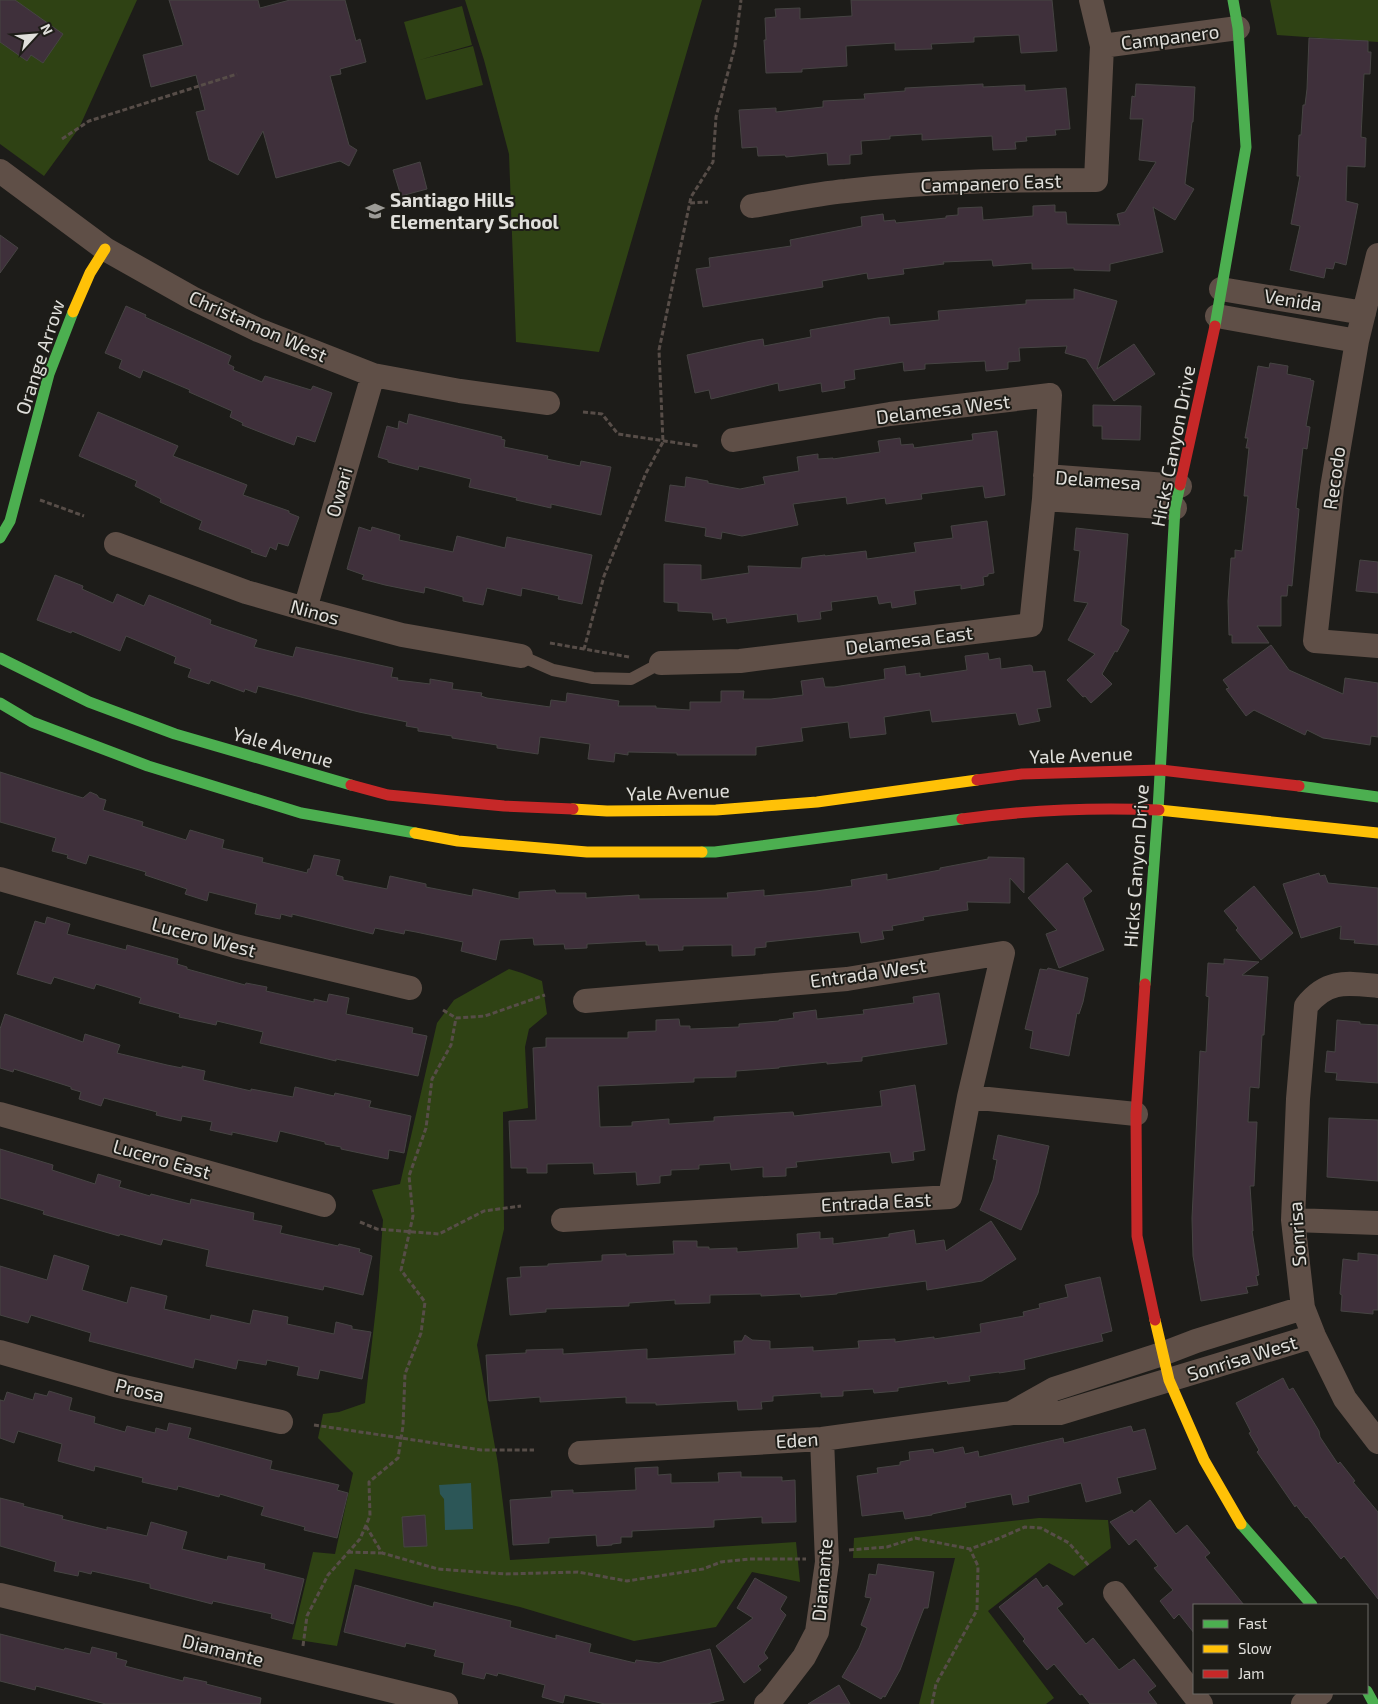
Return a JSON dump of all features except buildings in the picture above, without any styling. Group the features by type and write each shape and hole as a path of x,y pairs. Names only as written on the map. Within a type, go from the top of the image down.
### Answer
{"main road":[{"name":"Hicks Canyon Drive","path":"1233,0 1238,28 1246,147 1217,316 1178,497 1161,770 1136,1114 1137,1236 1169,1380 1204,1460 1242,1524 1311,1604"},
{"name":"Orange Arrow","path":"0,538 10,521 49,374 78,298 90,273 106,249"},
{"name":"Yale Avenue","path":"0,658 89,702 175,734 388,795 504,806 607,811 716,810 817,802 908,788 1022,774 1161,770 1302,786 1378,797"},
{"path":"0,703 32,722 148,766 301,813 458,841 587,852 715,852 996,814 1080,808 1158,810 1378,833"},
{"path":"1368,1693 1374,1704"}],"street":[{"path":"1091,0 1102,46"},
{"name":"Campanero","path":"1102,46 1238,28"},
{"name":"Campanero East","path":"752,206 845,191 937,183 1096,180 1102,46"},
{"name":"Christamon West","path":"0,171 106,249 192,298 258,330 373,375 460,391 548,403"},
{"name":"Recodo","path":"1378,255 1357,341 1332,488 1315,641 1378,646"},
{"name":"Venida","path":"1221,289 1364,313"},
{"path":"1307,332 1314,304"},
{"name":"Venida","path":"1217,316 1357,341"},
{"name":"Owari","path":"305,610 373,375"},
{"name":"Delamesa West","path":"733,440 890,414 1050,395 1044,488"},
{"name":"Delamesa","path":"1044,488 1178,497"},
{"name":"Delamesa East","path":"661,663 740,661 1031,625 1044,488"},
{"name":"Ninos","path":"116,544 246,592 305,610 402,635 521,656"},
{"name":"Lucero West","path":"0,878 235,946 410,988"},
{"name":"Entrada West","path":"585,1000 847,979 1004,953 970,1097"},
{"name":"Sonrisa","path":"1378,986 1348,983 1336,984 1324,988 1313,996 1306,1006 1298,1099 1293,1220 1303,1308 1314,1336 1346,1400 1378,1442"},
{"path":"970,1097 1136,1114"},
{"name":"Entrada East","path":"563,1220 950,1197 970,1097"},
{"name":"Lucero East","path":"0,1114 324,1205"},
{"path":"1293,1220 1378,1223"},
{"name":"Sonrisa West","path":"1162,1354 1196,1341 1303,1308"},
{"name":"Sonrisa West","path":"1169,1380 1314,1336"},
{"name":"Prosa","path":"0,1352 115,1385 281,1422"},
{"name":"Eden","path":"1012,1413 1054,1390 1162,1354"},
{"name":"Eden","path":"580,1453 822,1439 1012,1413 1060,1413 1169,1380"},
{"name":"Diamante","path":"766,1704 804,1657 817,1632 827,1562 822,1439"},
{"path":"1115,1593 1193,1694"},
{"name":"Diamante","path":"0,1595 446,1704"},
{"path":"1193,1694 1201,1704"},
{"path":"1303,1704 1319,1694"}],"lane":[{"path":"521,656 553,670 593,678 631,679 661,663"}],"path":[{"path":"584,649 604,576 646,473 663,442 660,350 691,197 714,162 716,117 735,46 741,0"},
{"path":"62,139 89,121 237,74"},
{"path":"690,203 708,202"},
{"path":"583,412 602,414 618,434 698,446"},
{"path":"40,500 84,516"},
{"path":"550,643 629,657"},
{"path":"443,1010 456,1018 485,1016 545,996"},
{"path":"303,1646 307,1616 328,1575 360,1539 366,1526 370,1516 369,1482 398,1458 402,1439 405,1374 421,1333 425,1302 401,1270 413,1216 409,1176 426,1128 432,1079 451,1046 456,1018"},
{"path":"360,1222 377,1229 410,1230 439,1234 484,1211 521,1206"},
{"path":"314,1425 481,1450 534,1450"},
{"path":"366,1526 382,1553"},
{"path":"850,1550 887,1547 915,1538 970,1549 1025,1527 1041,1528 1069,1544 1088,1566"},
{"path":"932,1704 936,1684 977,1610 978,1566 970,1549"},
{"path":"348,1552 382,1553 438,1569 505,1574 578,1572 627,1581 703,1569 722,1562 749,1559 809,1559"}],"green space":[{"path":"0,0 137,0 79,128 44,176 0,144"},
{"path":"465,0 702,0 599,352 516,342 509,154 484,60"},
{"path":"1270,0 1378,0 1378,42 1277,35"},
{"path":"462,6 472,45 419,60 473,46 483,85 426,100 404,22"},
{"path":"509,969 542,981 547,1014 529,1029 525,1047 528,1108 503,1112 504,1229 477,1345 498,1464 510,1560 796,1542 800,1582 752,1572 716,1627 634,1641 520,1607 355,1569 337,1646 292,1639 313,1552 335,1554 353,1473 318,1438 323,1414 339,1412 365,1403 378,1290 383,1220 372,1190 400,1184 437,1023 454,1000"},
{"path":"1039,1518 1108,1520 1111,1548 1074,1576 1049,1563 988,1611 1054,1698 1046,1704 919,1704 955,1558 853,1558 854,1538"}],"water":[{"path":"471,1483 473,1529 445,1530 444,1499 440,1494 439,1485"}],"traffic: fast":[{"path":"1215,326 1246,147 1238,28 1233,0"},
{"path":"0,538 10,521 49,374 73,312"},
{"path":"1145,984 1158,810 1175,508 1180,485"},
{"path":"0,658 89,702 175,734 351,785"},
{"path":"0,703 32,722 148,766 301,813 415,833"},
{"path":"1299,786 1378,797"},
{"path":"702,852 715,852 962,819"},
{"path":"1241,1524 1311,1604"},
{"path":"1368,1693 1374,1704"}],"traffic: slow":[{"path":"73,312 90,273 105,249"},
{"path":"573,809 607,811 716,810 817,802 977,780"},
{"path":"1159,810 1378,833"},
{"path":"415,833 458,841 587,852 702,852"},
{"path":"1155,1320 1169,1380 1204,1460 1241,1524"}],"traffic: jam":[{"path":"1180,485 1215,326"},
{"path":"977,780 1022,774 1161,770 1299,786"},
{"path":"351,785 388,795 504,806 573,809"},
{"path":"962,819 1060,810 1159,810"},
{"path":"1145,984 1136,1114 1137,1236 1155,1320"}],"place":[{"name":"Santiago Hills Elementary School","path":"375,211"}]}
